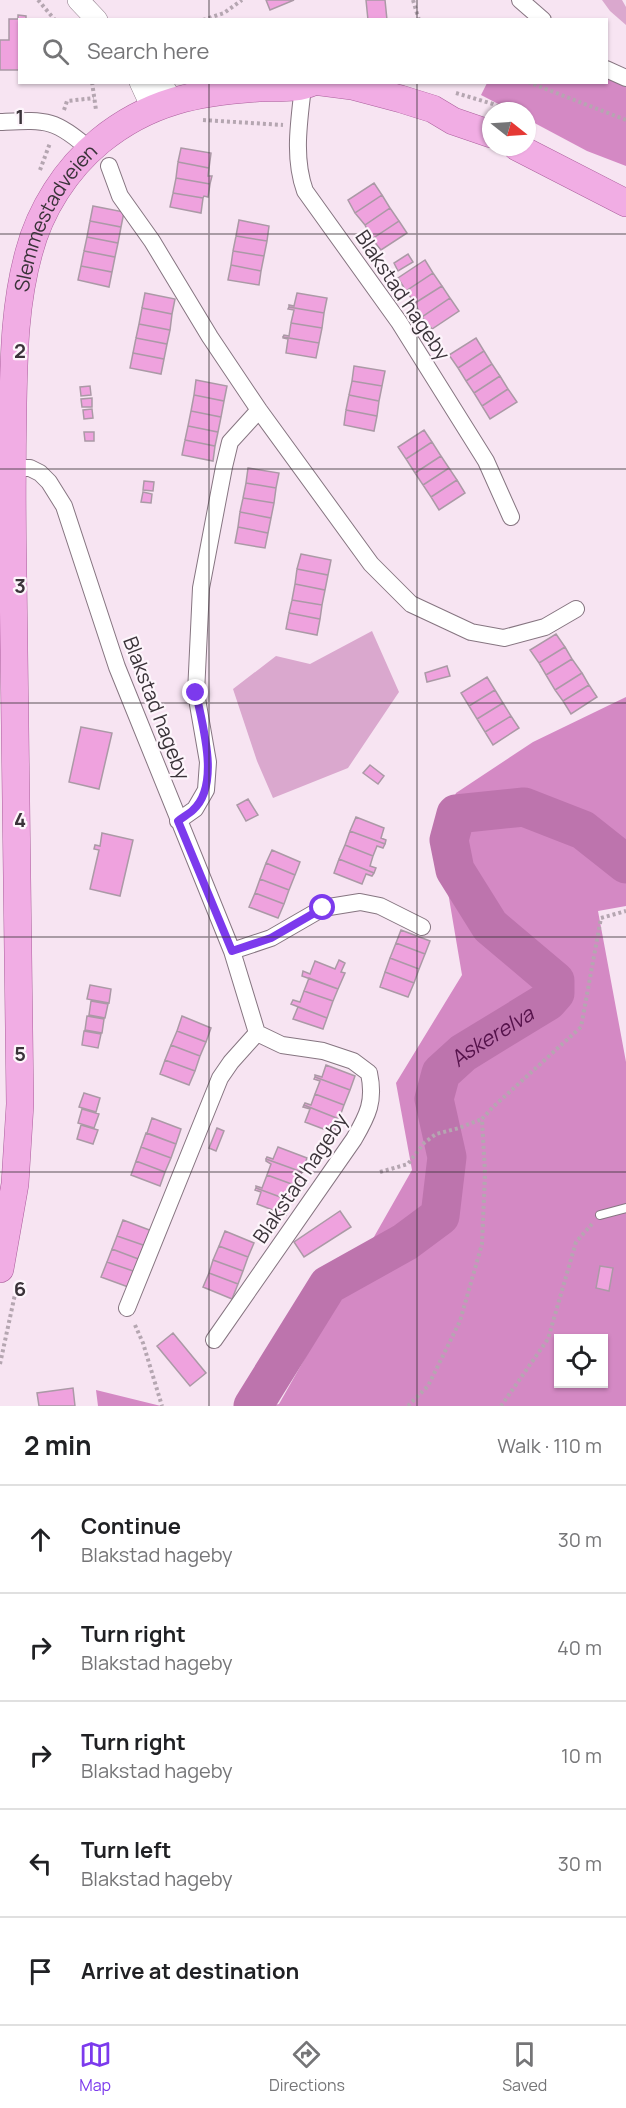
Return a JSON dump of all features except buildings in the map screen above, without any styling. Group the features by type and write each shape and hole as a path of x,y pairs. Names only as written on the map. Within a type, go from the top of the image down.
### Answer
{"main road":[{"name":"Slemmestadveien","path":"0,1269 15,1184 20,1104 12,468 15,331 29,251 38,224 54,194 69,173 100,158 118,127 162,97 312,84 352,86 433,109 453,121 482,131"},
{"path":"535,156 626,203"}],"street":[{"path":"520,0 541,18"},
{"path":"608,70 626,78"},
{"path":"143,84 162,97"},
{"name":"Blakstad hageby","path":"312,84 298,127 299,166 305,191 399,322 486,461 512,517"},
{"path":"0,122 40,120 57,126 77,138 100,158 120,196 152,241 210,337 259,410 371,564 411,604 471,632 504,638 545,627 576,609"},
{"name":"Blakstad hageby","path":"178,821 195,809 206,790 208,762 196,693 201,588 224,467 230,442 259,410"},
{"name":"Blakstad hageby","path":"12,468 30,468 39,473 49,482 64,506 117,667 232,951 256,1033 282,1045 323,1051 353,1061 369,1073 373,1090 368,1114 354,1140 214,1340"},
{"path":"232,951 271,938 323,908 360,902 380,906 422,927"},
{"path":"127,1308 220,1078 256,1033"}],"lane":[{"path":"600,1215 626,1208"}],"path":[{"path":"38,0 53,18"},
{"path":"209,18 224,13 242,0"},
{"path":"413,0 418,18"},
{"path":"92,84 96,110"},
{"path":"533,84 626,120"},
{"path":"449,91 486,102"},
{"path":"63,116 67,101 94,98"},
{"path":"196,120 298,127"},
{"path":"380,1172 408,1164 424,1143 436,1134 482,1119 581,1027 601,918 626,911"},
{"path":"408,1406 428,1386 460,1321 482,1244 485,1173 482,1119"},
{"path":"501,1406 548,1339 576,1242 600,1215"},
{"path":"127,1308 143,1343 162,1406"}],"shaded area":[{"path":"602,0 622,0 626,7 626,25 610,11"},
{"path":"608,77 626,87 626,166 587,151 536,124 536,102 495,102 481,95 486,84 608,84"},
{"path":"372,631 399,692 348,768 273,798 257,761 233,689 276,656 310,664"},
{"path":"626,697 626,906 598,911 626,1062 626,1406 270,1406 279,1404 412,1170 396,1083 462,975 438,833 456,793 533,742"},
{"path":"96,1390 161,1406 98,1406"}],"waterway":[{"name":"Askerelva","path":"253,1406 328,1285 405,1242 440,1216 447,1157 434,1099 441,1073 463,1053 548,1001 555,993 555,981 490,926 455,870 449,840 456,814 524,807 583,830 626,864"}],"route":[{"path":"196,693 208,762 206,790 195,809 178,821 232,951 271,938 323,908"}]}
